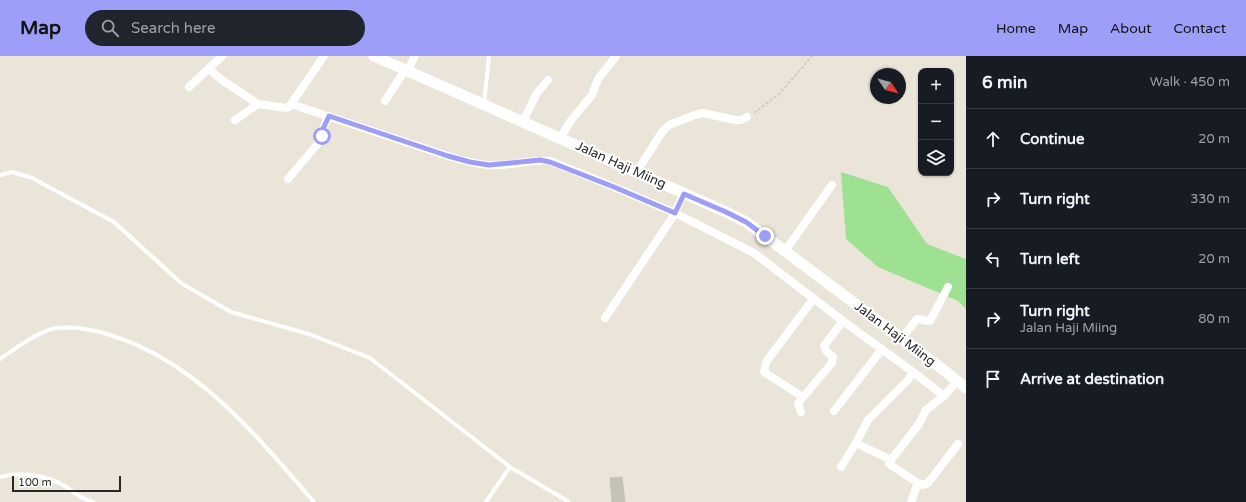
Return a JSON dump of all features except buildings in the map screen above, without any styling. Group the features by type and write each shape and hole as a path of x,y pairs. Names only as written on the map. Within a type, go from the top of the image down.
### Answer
{"main road":[{"name":"Jalan Haji Miing","path":"374,56 741,219 962,385"}],"street":[{"path":"209,69 222,80 258,104 286,108 291,104 324,56"},
{"path":"385,101 415,56"},
{"path":"560,138 572,119 592,95 598,78 616,56"},
{"path":"189,87 220,57"},
{"path":"523,121 538,93 548,80"},
{"path":"235,120 258,104"},
{"path":"291,104 470,162 489,165 540,160 550,162 675,213 754,253 944,396"},
{"path":"636,173 662,132 669,125 694,114 704,113 735,120 741,120 747,117"},
{"path":"288,179 320,141 322,131 329,116"},
{"path":"785,251 832,185"},
{"path":"605,318 675,213 684,194"},
{"path":"901,339 917,319 928,322 930,321 948,287"},
{"path":"802,397 764,372 766,362 814,298"},
{"path":"801,412 798,402 832,363 833,357 827,352 824,346 843,321"},
{"path":"834,411 882,349"},
{"path":"841,467 868,420 908,380 913,372"},
{"path":"890,462 918,424 926,410 944,396 962,385"},
{"path":"856,443 890,462 918,483 923,485 928,483 958,444"},
{"path":"911,502 918,483"}],"lane":[{"path":"484,104 489,56"},
{"path":"0,175 12,172 32,178 114,222 181,283 231,312 309,334 370,358 510,467 569,502"},
{"path":"0,359 30,339 54,328 74,327 89,329 118,337 153,352 177,366 214,395 271,452 314,502"},
{"path":"486,502 510,467"},
{"path":"0,477 7,475 32,475 49,478 65,486 77,495 93,502"}],"path":[{"path":"747,117 779,94 812,56"}],"green space":[{"path":"841,172 888,187 927,244 966,259 966,309 958,301 878,267 846,239"}],"route":[{"path":"322,136 322,131 329,116 470,162 489,165 540,160 550,162 675,213 684,194 746,222 765,236"}]}
